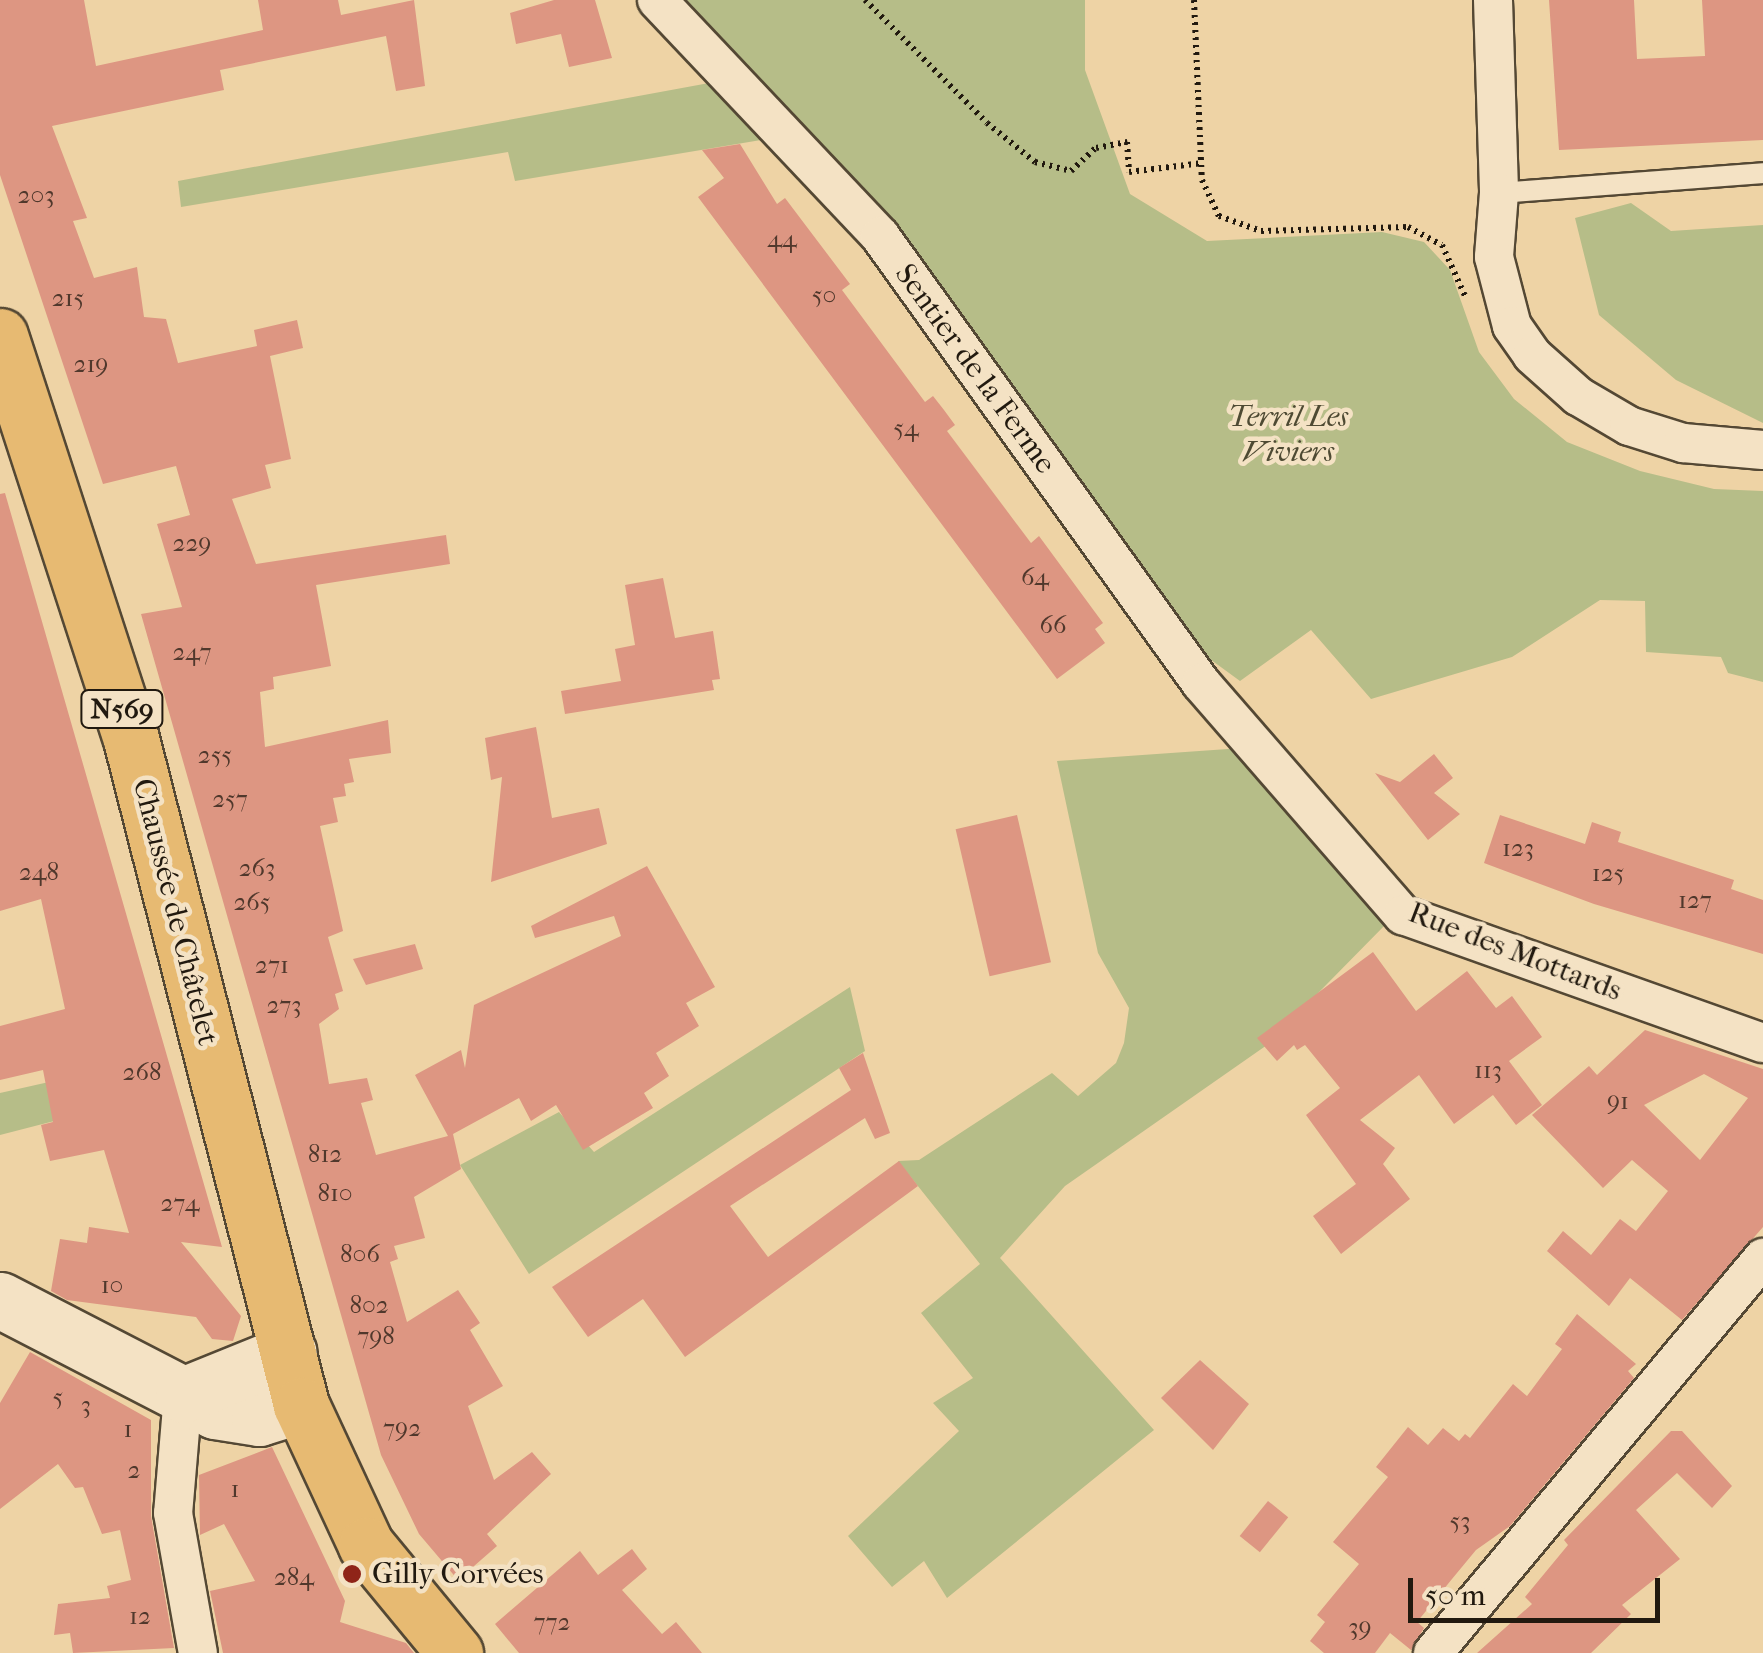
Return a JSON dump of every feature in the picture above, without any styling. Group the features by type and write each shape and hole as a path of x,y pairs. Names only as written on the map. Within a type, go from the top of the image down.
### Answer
{"main road":[{"name":"Chaussée de Châtelet","path":"0,336 130,735 289,1352"},
{"name":"N569","path":"289,1352 301,1405 366,1544 455,1653"}],"street":[{"name":"Sentier de la Ferme","path":"657,0 880,236 1201,683 1270,757"},
{"path":"1492,0 1499,193 1494,257 1500,298 1532,355 1578,396 1630,426 1683,443 1763,450"},
{"name":"Rue des Mottards","path":"1270,757 1403,915 1763,1043"},
{"path":"1433,1653 1763,1258"},
{"path":"6,1316 215,1411 259,1418 301,1405"},
{"path":"183,1395 289,1352"},
{"path":"183,1395 173,1512 198,1653"}],"lane":[{"path":"1499,193 1763,174"}],"path":[{"path":"865,0 986,123 1036,162 1071,171 1096,148 1127,142 1130,172 1202,164"},
{"path":"1194,0 1207,200 1238,228 1408,227 1442,245"}],"green space":[{"name":"Terril Les Viviers","path":"677,0 1085,0 1085,70 1130,194 1207,241 1382,232 1424,242 1450,270 1479,352 1514,399 1567,442 1640,471 1714,489 1763,491 1763,682 1728,673 1721,657 1646,652 1645,601 1600,600 1512,657 1371,699 1311,630 1240,681 1203,654 873,210"},
{"path":"720,81 773,138 515,181 508,152 181,207 178,181"},
{"path":"1631,203 1671,231 1763,225 1763,423 1676,380 1599,315 1575,218"},
{"path":"1242,748 1387,923 1267,1045 1065,1186 1000,1258 1154,1430 947,1598 924,1561 892,1587 848,1536 959,1431 933,1403 973,1378 921,1313 980,1264 898,1161 919,1160 1052,1073 1078,1096 1116,1063 1124,1043 1129,1008 1098,953 1057,761"},
{"path":"850,987 865,1051 529,1274 460,1165 559,1112 594,1152"},
{"path":"49,1082 62,1119 0,1135 0,1093"}],"building":[{"path":"0,0 84,0 96,66 263,30 258,0 338,0 341,15 414,0 425,86 396,91 386,36 220,70 224,90 52,126 87,218 73,221 94,278 137,267 144,317 166,319 178,363 257,346 254,330 297,320 303,348 270,356 291,459 265,465 271,488 232,499 256,564 446,535 450,564 316,585 331,666 273,677 274,689 260,692 265,747 388,720 391,753 349,759 354,782 344,784 346,796 333,798 338,822 320,826 343,931 328,937 343,991 335,994 339,1009 319,1024 329,1084 367,1078 373,1100 361,1103 376,1155 448,1136 415,1075 461,1050 465,1068 474,1005 621,936 614,916 535,938 531,926 647,866 715,987 686,1003 699,1026 656,1053 669,1076 644,1093 653,1108 583,1150 556,1105 531,1121 519,1098 453,1134 461,1169 414,1197 425,1238 394,1246 398,1259 390,1262 407,1322 458,1290 480,1323 470,1330 503,1386 468,1406 494,1480 532,1452 551,1474 487,1534 497,1546 458,1580 419,1534 381,1455 141,614 182,607 157,524 190,515 176,466 103,484 0,175"},
{"path":"554,0 595,0 612,58 569,67 561,34 516,44 510,13"},
{"path":"1549,0 1634,0 1637,59 1705,56 1702,0 1763,0 1763,140 1559,150"},
{"path":"740,144 777,204 785,198 850,284 842,290 925,402 933,396 955,425 947,431 1031,543 1039,536 1103,623 1095,629 1105,643 1057,679 698,197 724,178 702,150"},
{"path":"5,493 222,1247 181,1242 241,1316 233,1341 212,1339 196,1317 67,1300 51,1291 60,1239 87,1243 89,1227 129,1233 104,1150 50,1161 41,1125 53,1122 43,1070 0,1080 0,1026 65,1009 41,899 0,911 0,494"},
{"path":"663,578 675,638 713,631 720,679 712,680 714,690 565,714 561,691 621,681 615,649 635,645 625,585"},
{"path":"536,727 552,818 599,808 607,844 491,882 502,777 491,780 485,738"},
{"path":"1434,754 1453,778 1434,793 1460,814 1428,840 1375,773 1400,782"},
{"path":"1017,815 1051,962 990,976 956,829"},
{"path":"1500,815 1585,844 1592,822 1621,832 1618,842 1734,880 1731,889 1763,900 1763,954 1594,904 1484,863"},
{"path":"415,944 423,969 366,985 353,959"},
{"path":"1373,952 1416,1011 1467,971 1496,1008 1512,996 1542,1037 1509,1061 1542,1105 1516,1125 1493,1095 1454,1124 1419,1075 1360,1120 1395,1148 1383,1164 1410,1199 1341,1254 1313,1216 1356,1184 1306,1115 1340,1088 1305,1045 1297,1050 1294,1045 1277,1061 1257,1038"},
{"path":"1645,1030 1763,1069 1763,1227 1682,1320 1630,1278 1609,1306 1547,1251 1563,1231 1591,1255 1620,1219 1636,1231 1668,1191 1632,1160 1603,1188 1532,1115 1589,1066 1597,1075","holes":["1704,1074 1748,1098 1700,1160 1644,1105"]},
{"path":"863,1053 890,1133 875,1139 865,1118 730,1206 768,1257 899,1161 918,1186 685,1357 643,1299 588,1337 552,1287 851,1090 839,1068"},
{"path":"1577,1314 1636,1364 1628,1371 1634,1378 1510,1526 1476,1550 1452,1579 1417,1622 1424,1628 1411,1650 1390,1633 1375,1653 1324,1653 1310,1641 1325,1622 1317,1615 1359,1564 1333,1542 1388,1477 1376,1467 1408,1427 1428,1445 1443,1428 1459,1441 1465,1434 1470,1438 1513,1384 1527,1396 1562,1349 1555,1344"},
{"path":"30,1352 151,1420 151,1516 174,1648 73,1653 70,1633 54,1635 58,1604 110,1598 107,1586 131,1580 120,1530 102,1534 83,1487 75,1488 58,1464 0,1509 0,1403"},
{"path":"1200,1360 1249,1404 1213,1450 1161,1398"},
{"path":"1671,1431 1682,1431 1732,1486 1712,1508 1677,1473 1636,1510 1680,1559 1622,1605 1631,1614 1591,1653 1477,1653 1532,1604 1525,1597 1568,1545 1564,1540"},
{"path":"272,1447 345,1601 340,1622 406,1643 414,1653 223,1653 210,1591 255,1581 224,1524 200,1535 199,1475"},
{"path":"1268,1501 1288,1517 1260,1552 1240,1536"},
{"path":"632,1549 647,1569 622,1590 662,1634 676,1622 702,1653 519,1653 495,1624 580,1551 598,1575"}],"place":[{"name":"Gilly Corvées","path":"352,1574"}]}
